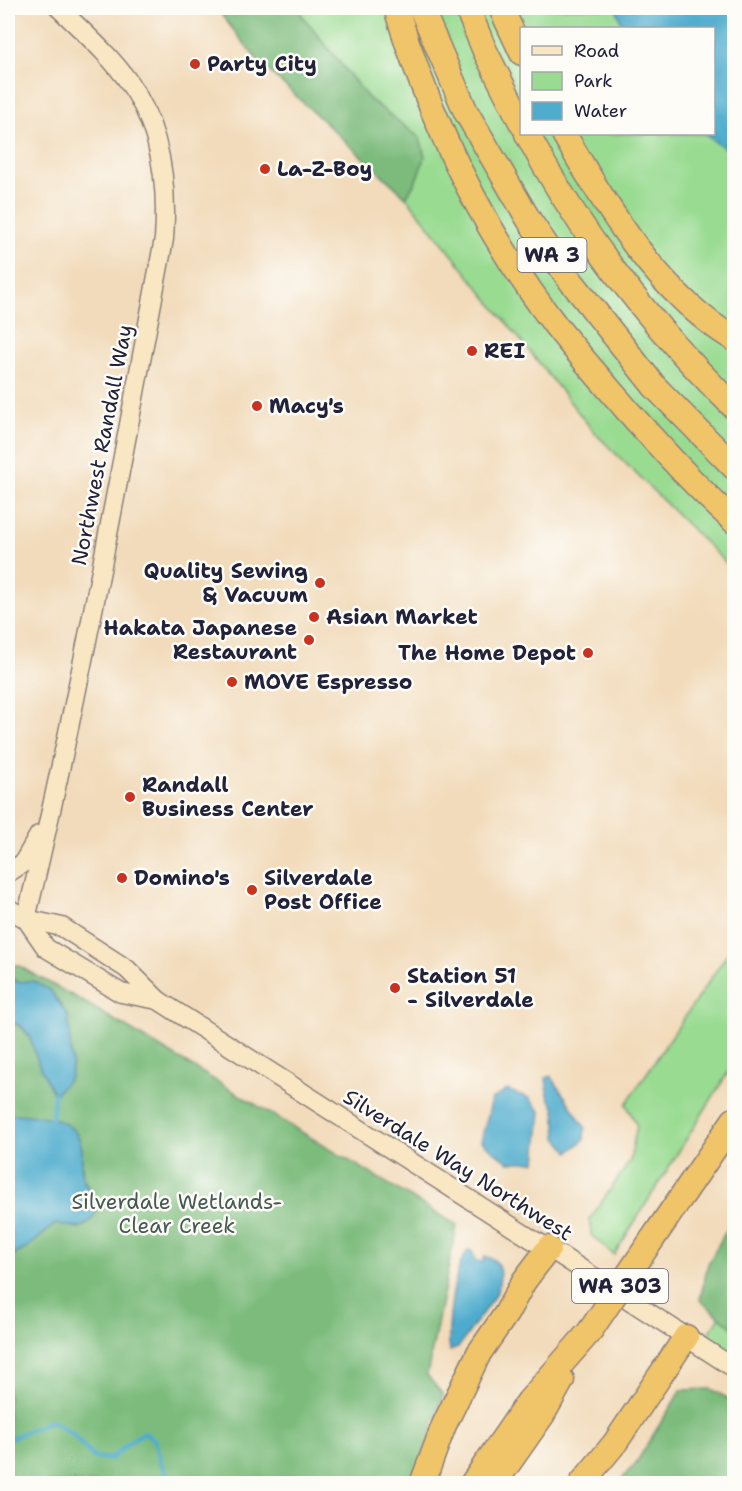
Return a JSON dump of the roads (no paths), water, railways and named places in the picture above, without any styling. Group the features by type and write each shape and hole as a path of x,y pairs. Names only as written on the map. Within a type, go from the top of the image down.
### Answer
{"highway":[{"path":"396,8 419,80 456,166 509,258 555,325 592,370 647,432 735,521"},
{"name":"WA 3","path":"420,8 466,112 529,220 567,276 655,387 735,467"},
{"path":"467,8 485,51 520,120"},
{"path":"501,8 520,49"},
{"name":"WA 3","path":"528,135 553,180 605,259 662,331 735,407"},
{"path":"565,135 600,193 650,264 689,305 717,328 735,339"},
{"name":"WA 303","path":"494,1484 543,1414 590,1330 732,1125"},
{"path":"422,1484 447,1418 479,1353 506,1314 524,1281 549,1248"},
{"name":"WA 303","path":"472,1484 529,1401 590,1330"},
{"path":"581,1484 615,1443 686,1337"}],"main road":[{"name":"Northwest Randall Way","path":"26,919 57,792 160,261 166,215 166,191 160,156 151,126 141,105 128,81 59,8"},
{"path":"8,873 23,863 30,853 57,792"},
{"name":"Silverdale Way Northwest","path":"8,908 26,919 62,927 127,969 158,1000 735,1368"},
{"name":"Silverdale Way Northwest","path":"26,919 46,948 121,993 158,1000"}],"water":[{"path":"616,8 734,8 734,154 706,135 715,135 715,27 623,27"},
{"path":"9,975 17,982 33,981 50,990 68,1016 72,1067 69,1079 54,1095 39,1065 29,1035 21,1026 11,1022 8,1018"},
{"path":"551,1076 585,1127 584,1140 569,1152 557,1138 555,1109 548,1096 546,1078"},
{"path":"507,1090 529,1098 541,1112 536,1162 508,1162 481,1141 492,1099"},
{"path":"8,1114 43,1116 64,1123 73,1129 79,1138 82,1150 82,1177 98,1204 95,1214 87,1224 73,1227 56,1224 25,1249 8,1258"},
{"path":"469,1250 472,1251 476,1261 482,1262 485,1257 495,1261 499,1271 499,1283 496,1294 458,1348 450,1351 449,1329 452,1298 459,1269"}],"waterway":[{"path":"52,1118 54,1095"},
{"path":"8,1439 52,1421 72,1434 93,1457 111,1459 132,1440 145,1432 155,1441 161,1463 172,1484"}],"place":[{"name":"Party City","path":"195,64"},
{"name":"La-Z-Boy","path":"265,169"},
{"name":"REI","path":"472,351"},
{"name":"Macy's","path":"257,406"},
{"name":"Quality Sewing & Vacuum","path":"320,583"},
{"name":"Asian Market","path":"314,617"},
{"name":"Hakata Japanese Restaurant","path":"309,640"},
{"name":"The Home Depot","path":"588,653"},
{"name":"MOVE Espresso","path":"232,682"},
{"name":"Randall Business Center","path":"130,797"},
{"name":"Domino's","path":"122,878"},
{"name":"Silverdale Post Office","path":"252,890"},
{"name":"Station 51 - Silverdale","path":"395,988"}],"park label":[{"name":"Silverdale Wetlands- Clear Creek","path":"177,1214"}]}
